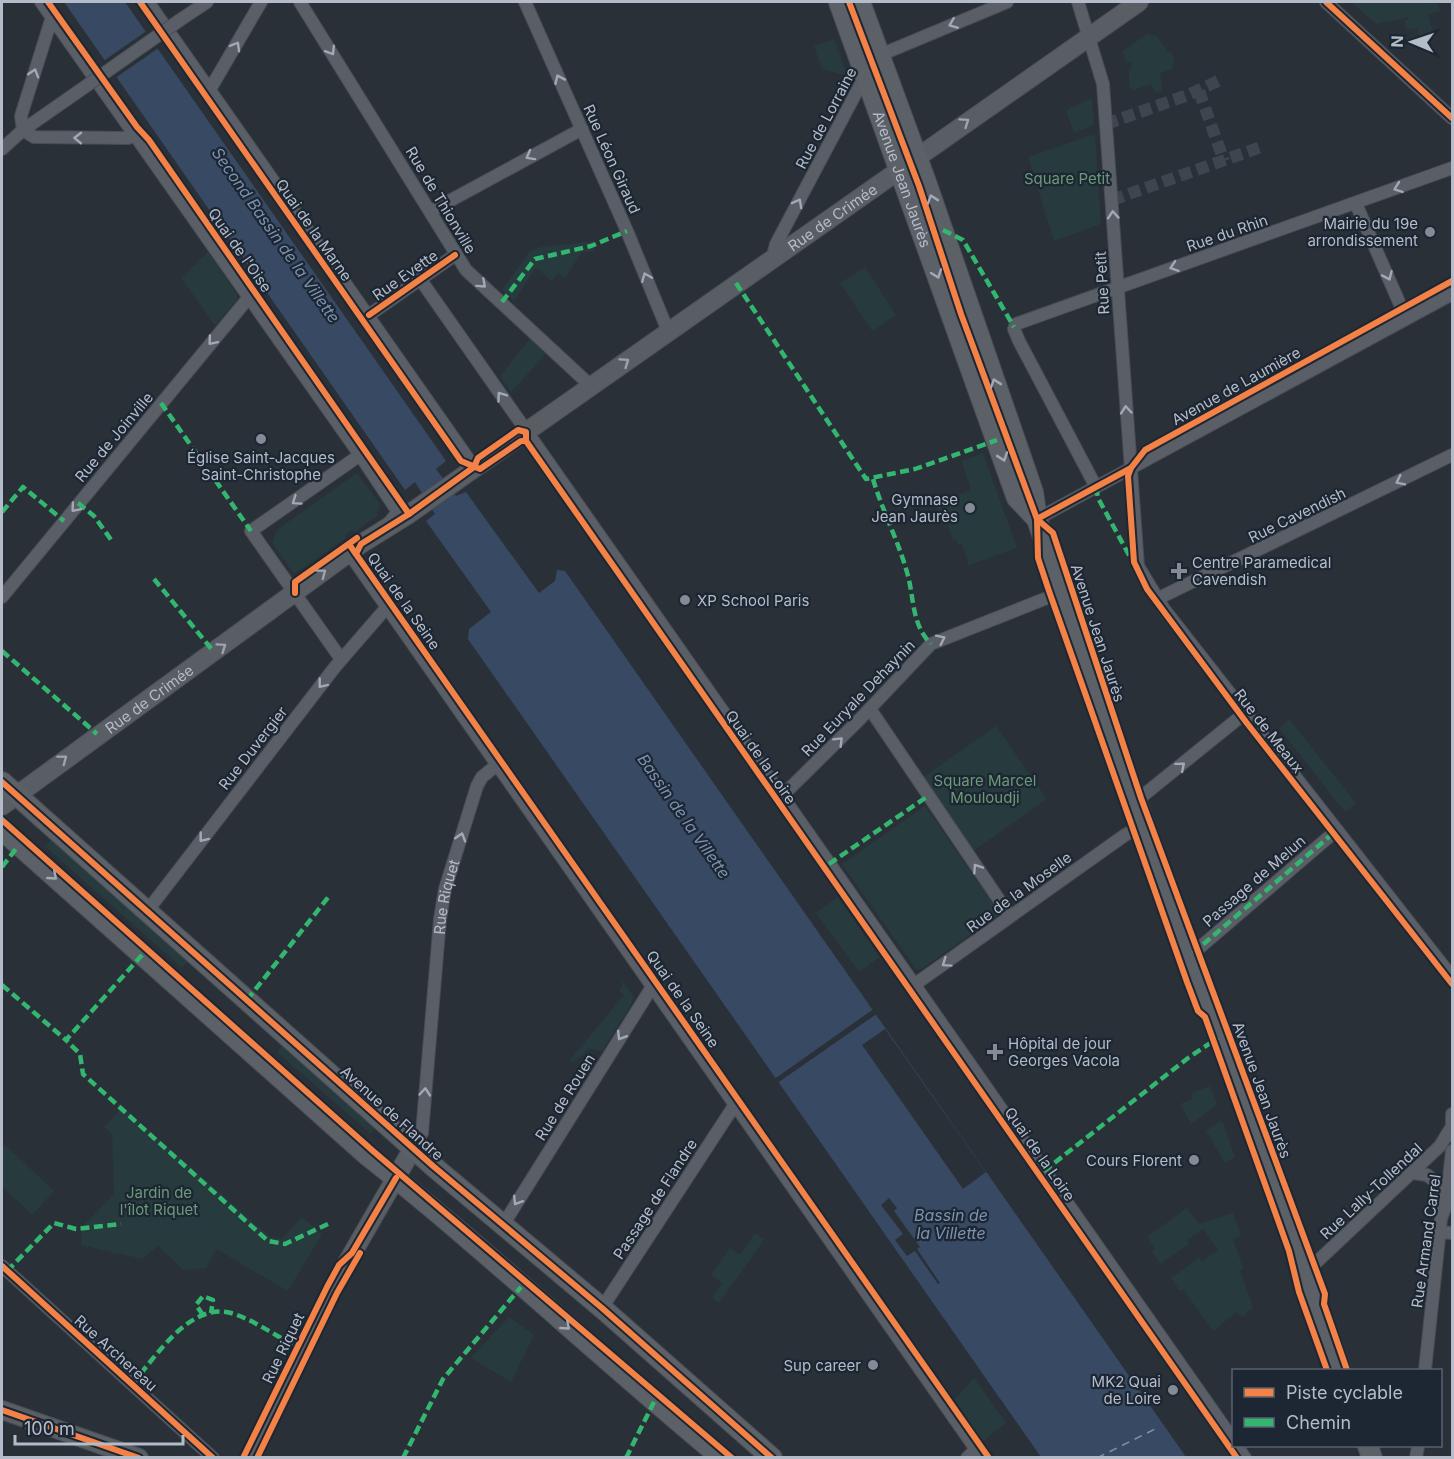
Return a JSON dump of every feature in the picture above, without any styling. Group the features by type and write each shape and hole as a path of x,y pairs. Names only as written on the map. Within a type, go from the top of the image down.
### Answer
{"main road":[{"name":"Avenue Jean Jaurès","path":"838,2 900,168 1017,498 1037,519"},
{"name":"Avenue Jean Jaurès","path":"860,2 917,156 1033,492 1037,519 1135,801 1340,1369"},
{"name":"Avenue de Flandre","path":"2,782 9,800 148,910 413,1148 602,1308 772,1458"},
{"path":"2,830 396,1178 722,1458"}],"street":[{"name":"Quai de l'Oise","path":"41,2 250,296 398,512 384,528"},
{"name":"Quai de la Marne","path":"148,2 474,467"},
{"path":"2,149 23,130 207,2"},
{"path":"210,91 261,2"},
{"name":"Rue de Thionville","path":"300,2 466,270 591,386"},
{"name":"Rue Léon Giraud","path":"525,2 668,331"},
{"path":"880,55 1007,2"},
{"name":"Rue Petit","path":"1078,2 1103,84 1138,566"},
{"name":"Rue de Crimée","path":"9,800 84,743 384,528 526,432 773,256 1138,2"},
{"path":"1326,2 1452,118"},
{"path":"52,17 21,116 23,130 34,137 128,138 135,135"},
{"name":"Rue de Lorraine","path":"773,256 776,244 865,76 880,55"},
{"path":"431,211 582,129"},
{"name":"Rue du Rhin","path":"1096,487 1019,341 1014,327 1023,320 1356,204 1452,168"},
{"path":"1356,204 1406,318"},
{"name":"Rue Evette","path":"369,315 455,255"},
{"name":"Quai de la Loire","path":"420,279 1232,1440"},
{"name":"Avenue de Laumière","path":"1037,519 1452,294"},
{"name":"Rue de Joinville","path":"2,597 250,296"},
{"path":"341,660 251,531 360,455"},
{"name":"Rue Cavendish","path":"1157,599 1452,455"},
{"name":"Quai de la Seine","path":"349,553 498,764 975,1455"},
{"name":"Rue de Meaux","path":"1138,566 1157,599 1452,977"},
{"name":"Rue Euryale Dehaynin","path":"782,796 870,709 931,644 1062,592"},
{"name":"Rue Duvergier","path":"148,910 341,660 387,607"},
{"path":"870,709 1010,916"},
{"path":"1135,801 1245,713"},
{"name":"Rue Riquet","path":"250,1458 333,1287 422,1133 439,925 445,889 477,786 482,777 498,764"},
{"name":"Rue de la Moselle","path":"914,985 1125,835 1144,825"},
{"name":"Passage de Melun","path":"1191,955 1337,830"},
{"name":"Rue de Rouen","path":"503,1225 652,987"},
{"name":"Passage de Flandre","path":"602,1308 734,1106"},
{"path":"1452,1114 1452,1146"},
{"name":"Rue Lally-Tollendal","path":"1306,1272 1413,1173 1440,1146 1451,1128"},
{"name":"Rue Armand Carrel","path":"1425,1369 1440,1226 1446,1205 1452,1151"},
{"path":"1413,1173 1427,1175 1436,1182 1440,1196 1440,1226 1452,1233"},
{"name":"Rue Archereau","path":"2,1266 213,1458"},
{"path":"2,1410 139,1458"}],"green space":[{"path":"1351,2 1427,2 1428,4 1437,2 1440,11 1428,14 1433,32 1425,34 1426,40 1420,41 1417,28 1406,30 1405,21 1410,17 1376,24"},
{"path":"1147,34 1157,36 1174,59 1172,69 1160,73 1162,90 1155,93 1151,84 1134,90 1129,87 1131,62 1126,62 1123,51"},
{"path":"834,39 848,76 822,69 814,46"},
{"path":"1092,98 1094,125 1074,133 1066,110"},
{"name":"Square Petit","path":"1095,134 1101,224 1054,241 1028,157"},
{"path":"595,241 594,251 582,252 565,278 558,273 552,281 536,268 514,301 502,290 530,251 541,247"},
{"path":"208,252 237,294 237,300 215,325 181,278"},
{"path":"865,267 896,315 872,331 840,283"},
{"path":"530,339 546,354 511,392 500,376"},
{"name":"Gymnase Jean Jaurès","path":"983,453 1017,548 969,565 962,544 958,545 956,539 953,540 946,521 949,519 947,514 940,516 936,503 971,490 962,461"},
{"path":"357,473 380,504 377,516 355,532 353,530 345,535 346,538 294,574 272,543 277,530"},
{"path":"1289,719 1356,803 1345,812 1279,728"},
{"name":"Square Marcel Mouloudji","path":"996,726 1047,799 973,851 922,778"},
{"path":"925,806 1000,914 921,969 916,969 842,864"},
{"path":"51,839 188,961 182,968 45,846"},
{"path":"838,897 880,957 859,972 816,913"},
{"path":"619,976 633,996 632,1003 602,1051 589,1049 574,1062 569,1061 624,995 619,990 623,985"},
{"path":"282,1046 376,1128 371,1134 277,1052"},
{"path":"1210,1086 1217,1105 1191,1124 1180,1104 1192,1099 1191,1093"},
{"name":"Jardin de l'îlot Riquet","path":"117,1102 270,1237 282,1239 302,1217 322,1234 288,1291 216,1249 206,1268 183,1270 158,1246 142,1259 81,1245 82,1227 114,1194 112,1134 104,1127 118,1112"},
{"path":"1222,1120 1235,1157 1225,1163 1206,1131"},
{"path":"5,1145 54,1191 32,1215 2,1186 2,1150"},
{"path":"1187,1208 1199,1224 1233,1213 1241,1236 1233,1239 1243,1268 1240,1271 1253,1307 1242,1317 1237,1312 1213,1331 1183,1289 1180,1291 1171,1278 1199,1258 1202,1261 1218,1250 1203,1229 1187,1240 1189,1244 1160,1264 1152,1251 1155,1249 1147,1237"},
{"path":"755,1233 764,1240 719,1303 712,1298 722,1283 711,1275 730,1248 740,1255"},
{"path":"509,1317 534,1335 511,1382 471,1358"},
{"path":"974,1378 1006,1423 982,1442 954,1400"}],"water":[{"name":"Bassin de la Villette","path":"64,2 125,2 446,461 436,469 456,496 466,492 539,593 555,581 557,570 565,571 1186,1457 1041,1457 468,639 469,629 491,612 426,521 435,514 415,482 405,490"}],"pier":[{"path":"148,30 160,47 114,79 102,62"},
{"path":"875,1008 878,1013 776,1084 773,1080"},
{"path":"885,1029 986,1172 963,1189 862,1045"},
{"path":"889,1198 897,1208 894,1211 920,1247 917,1249 940,1283 938,1284 915,1251 907,1256 895,1240 903,1234 881,1205"}],"ferry route":[{"path":"1097,1458 1159,1427"}],"tunnel":[{"path":"1106,124 1188,95 1218,81"},
{"path":"1199,91 1224,161"},
{"path":"1112,200 1261,147"}],"marked path":[{"path":"943,230 963,240 1014,327"},
{"path":"502,302 535,259 591,246 627,231"},
{"path":"736,283 866,479 915,469 997,440"},
{"path":"161,403 251,531"},
{"path":"873,479 906,567 917,622 931,644"},
{"path":"2,512 23,487 64,521"},
{"path":"1096,487 1098,498 1130,557"},
{"path":"78,503 94,516 112,541"},
{"path":"154,579 214,652"},
{"path":"2,651 97,734"},
{"path":"829,864 928,796"},
{"path":"1193,953 1337,830"},
{"path":"2,867 18,846"},
{"path":"247,1000 330,895"},
{"path":"142,955 66,1040 80,1054 83,1074 268,1241 285,1244 330,1223"},
{"path":"2,985 66,1040"},
{"path":"1044,1171 1188,1058 1218,1038"},
{"path":"7,1271 54,1223 76,1229 121,1224"},
{"path":"403,1458 443,1379 521,1287"},
{"path":"203,1315 196,1305 203,1296 213,1300 211,1313"},
{"path":"132,1384 175,1334 201,1316 216,1312 240,1316 300,1348"},
{"path":"626,1458 654,1402"}],"cycle path":[{"path":"48,2 137,127 149,140 409,514"},
{"path":"140,2 461,461 480,469 521,441 526,441"},
{"path":"849,2 919,186 961,314 1037,519 1038,558 1049,591 1187,982 1198,1011 1205,1017 1289,1251 1299,1292 1327,1369"},
{"path":"1326,2 1452,118"},
{"path":"369,315 455,255"},
{"path":"1037,519 1131,468 1145,450 1452,281"},
{"path":"356,554 361,544 409,514 474,467 478,458 518,430 526,432 526,441 1237,1458"},
{"path":"1131,468 1128,476 1134,562 1147,589 1246,722 1452,984"},
{"path":"1037,519 1053,533 1141,798 1325,1294 1324,1304 1347,1369"},
{"path":"295,593 295,582 357,538"},
{"path":"351,547 989,1458"},
{"path":"2,782 433,1166 602,1308 772,1458"},
{"path":"2,820 373,1151 732,1458"},
{"path":"243,1458 339,1265 352,1253 396,1178"},
{"path":"257,1458 337,1293 360,1253"},
{"path":"2,1266 213,1458"},
{"path":"2,1410 139,1458"}],"place":[{"name":"Mairie du 19e arrondissement","path":"1430,232"},
{"name":"Église Saint-Jacques Saint-Christophe","path":"261,439"},
{"name":"Gymnase Jean Jaurès","path":"970,508"},
{"name":"Centre Paramedical Cavendish","path":"1179,571"},
{"name":"XP School Paris","path":"685,600"},
{"name":"Hôpital de jour Georges Vacola","path":"995,1052"},
{"name":"Cours Florent","path":"1194,1160"},
{"name":"Sup career","path":"873,1365"},
{"name":"MK2 Quai de Loire","path":"1173,1390"}],"water label":[{"name":"Second Bassin de la Villette","path":"276,235"}]}
